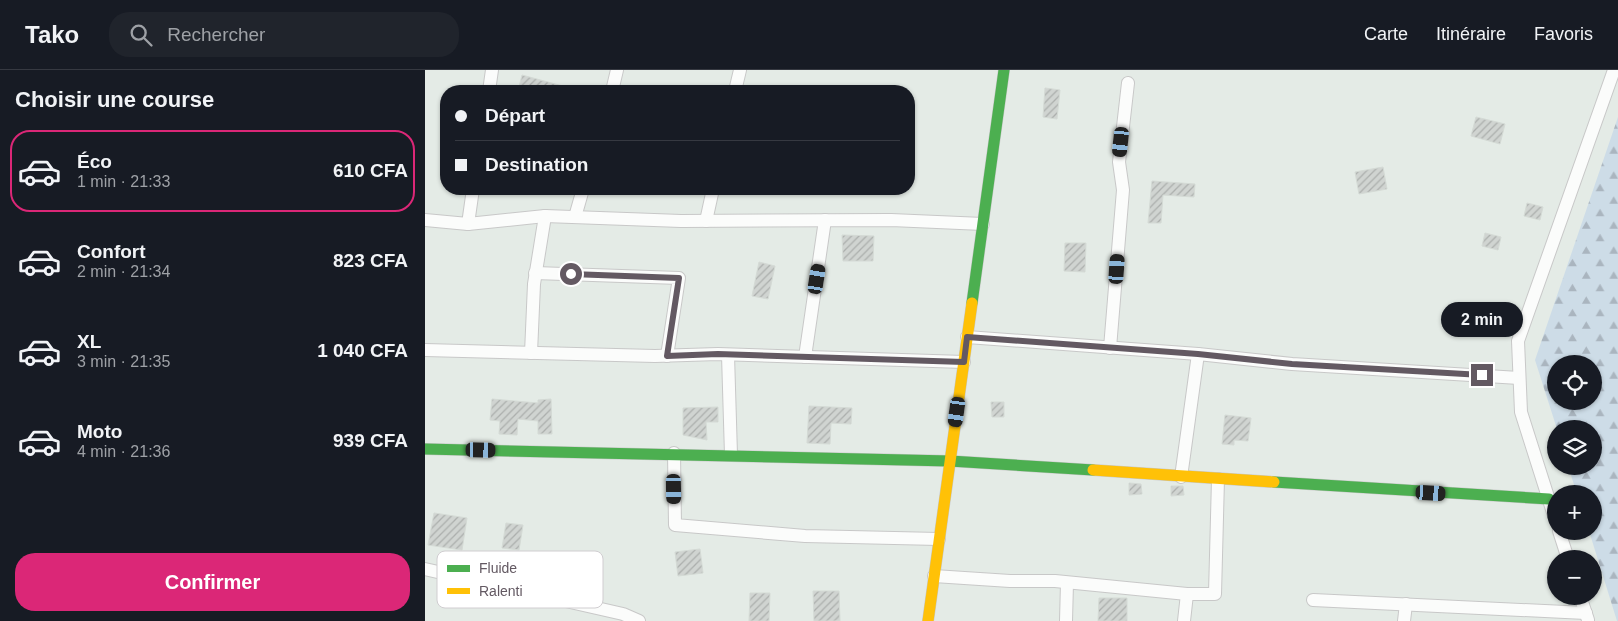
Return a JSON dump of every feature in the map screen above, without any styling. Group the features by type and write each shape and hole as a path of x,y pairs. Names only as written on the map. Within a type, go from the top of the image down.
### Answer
{"street":[{"path":"490,85 492,70"},
{"path":"613,85 617,70"},
{"path":"736,85 740,70"},
{"path":"928,621 1004,70"},
{"path":"1547,493 1521,412 1517,341 1614,70"},
{"path":"1110,348 1123,190 1119,162 1127,84"},
{"path":"468,224 472,195"},
{"path":"575,217 581,195"},
{"path":"706,221 712,195"},
{"path":"425,220 468,224 545,216 706,221 891,220 983,224"},
{"path":"531,353 535,273 545,216"},
{"path":"805,357 825,220"},
{"path":"535,273 679,278 667,356"},
{"path":"967,337 1198,354 1292,364 1519,378"},
{"path":"425,350 667,356 728,354 964,362"},
{"path":"728,354 731,455"},
{"path":"1181,477 1198,354"},
{"path":"425,449 674,453 950,461 1218,480 1547,499"},
{"path":"674,453 675,525 805,536 939,538"},
{"path":"934,576 1067,583 1187,594 1215,594 1218,480"},
{"path":"1067,583 1067,621"},
{"path":"1184,621 1187,594"},
{"path":"1313,600 1406,604 1530,615 1587,617 1583,605"},
{"path":"1404,621 1406,604"},
{"path":"582,608 639,621"}],"green space":[{"path":"1618,117 1618,621 1602,573 1602,550 1595,550 1592,540 1602,540 1602,485 1574,485 1571,475 1602,475 1602,420 1554,420 1551,410 1602,410 1602,355 1547,355 1547,398 1535,360"}],"building":[{"path":"522,75 559,85 520,85"},
{"path":"1045,88 1060,90 1057,119 1043,117"},
{"path":"1476,117 1505,124 1500,144 1471,136"},
{"path":"1383,167 1387,189 1359,194 1355,172"},
{"path":"1152,181 1195,184 1194,197 1163,195 1161,223 1148,223"},
{"path":"1527,203 1543,207 1540,220 1524,216"},
{"path":"1485,233 1501,237 1498,250 1482,246"},
{"path":"842,235 874,236 873,261 843,261"},
{"path":"1065,243 1086,243 1085,272 1064,271"},
{"path":"759,262 775,266 768,299 752,296"},
{"path":"492,399 538,403 538,400 551,399 552,434 538,434 538,421 518,419 517,435 499,434 500,421 490,420"},
{"path":"991,402 1004,402 1004,417 992,417"},
{"path":"809,406 852,408 851,424 831,423 830,444 807,443"},
{"path":"718,407 718,422 706,422 707,440 683,435 683,408"},
{"path":"1225,415 1251,418 1248,441 1234,440 1234,445 1222,444"},
{"path":"1129,483 1141,484 1142,494 1129,495"},
{"path":"1171,486 1183,486 1184,495 1171,496"},
{"path":"434,513 467,518 462,550 428,545"},
{"path":"506,523 523,525 519,550 502,548"},
{"path":"700,549 703,573 678,576 675,552"},
{"path":"813,591 839,591 840,621 814,621"},
{"path":"750,593 770,593 769,621 749,621"},
{"path":"1099,598 1127,598 1127,621 1098,621"}],"traffic: fast":[{"path":"972,303 1004,70"},
{"path":"425,449 950,461 1093,470"},
{"path":"1274,482 1547,499"}],"traffic: slow":[{"path":"928,621 972,303"},
{"path":"1093,470 1274,482"}],"route":[{"path":"571,274 679,278 667,356 718,354 964,362 967,337 1198,354 1292,364 1482,375"}]}
